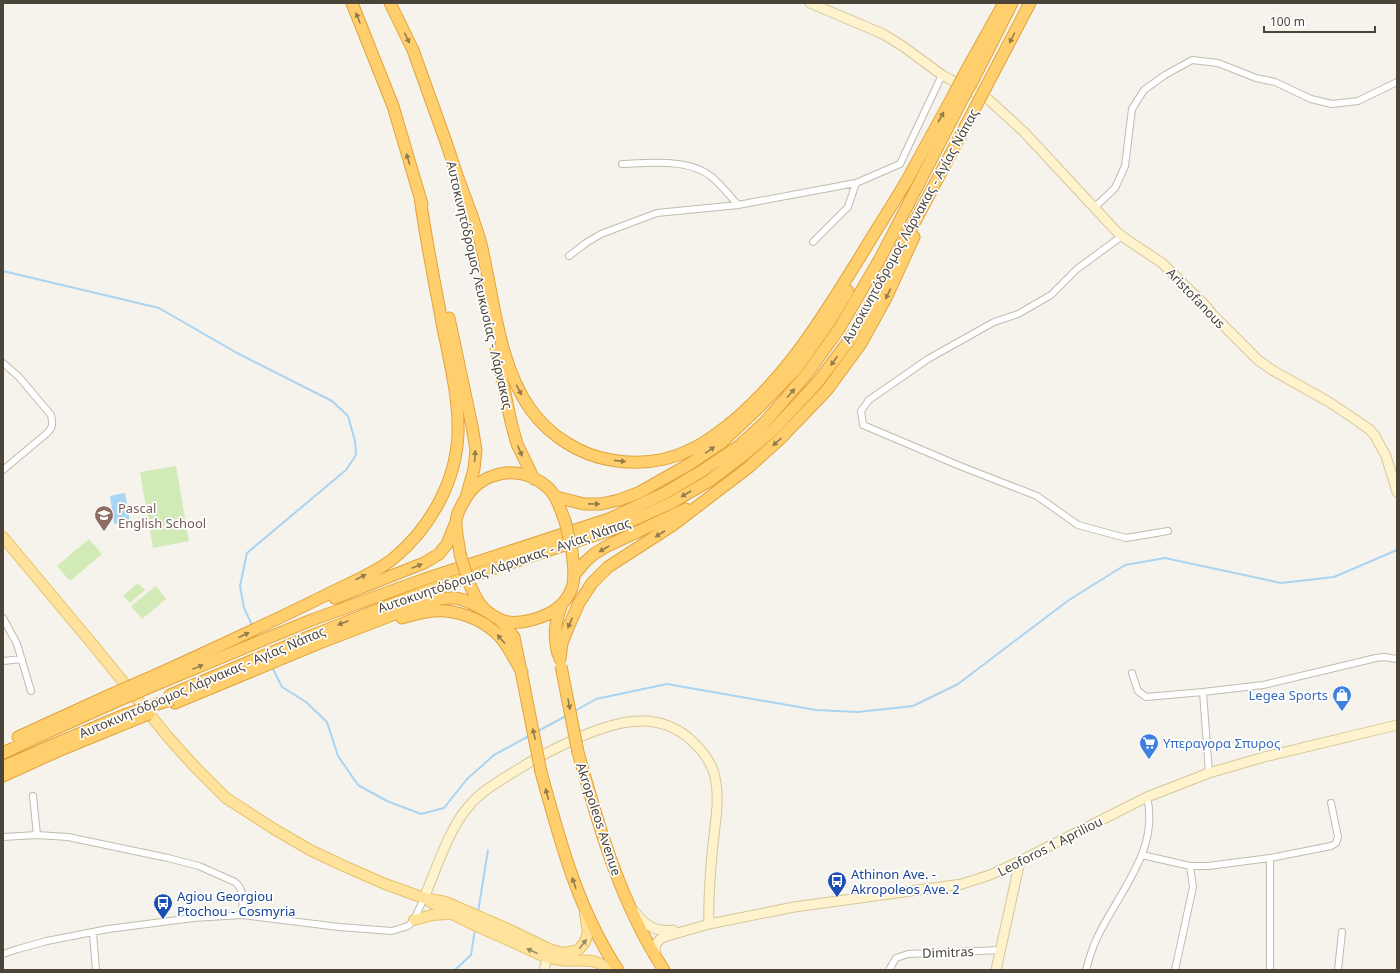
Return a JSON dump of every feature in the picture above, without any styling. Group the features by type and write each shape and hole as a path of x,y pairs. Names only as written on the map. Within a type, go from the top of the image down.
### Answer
{"highway":[{"path":"276,620 424,563 438,554 447,544 467,494 474,469 476,450 472,426 432,242 393,106 352,3"},
{"name":"Αυτοκινητόδρομος Λευκωσίας - Λάρνακας","path":"390,3 413,50 458,178 494,337 511,422 517,444 534,479"},
{"path":"968,78 1004,3"},
{"path":"458,178 480,242 506,361 518,390 532,411 543,425 558,438 578,449 601,458 622,462 649,462 671,458 693,449 716,434 749,407 790,363 823,317 873,236 958,96 1012,3"},
{"name":"Αυτοκινητόδρομος Λάρνακας - Αγίας Νάπας","path":"173,699 313,634 422,593 613,529 671,503 709,481 746,453 773,430 817,384 851,338 930,194 1030,3"},
{"name":"Αυτοκινητόδρομος Λάρνακας - Αγίας Νάπας","path":"3,753 48,732 113,698 160,678 415,582 609,519 666,493 739,446 766,422 801,381 839,329 881,257 953,116 958,96"},
{"path":"556,497 584,504 601,504 619,500 640,492 688,465 721,442 756,410 796,369 830,321 953,116"},
{"path":"560,662 562,643 568,628 579,603 592,583 608,567 673,525 749,467 780,439 827,390 860,345 886,298 913,240 930,194"},
{"path":"160,678 369,573 393,558 422,529 434,511 444,492 455,459 458,435 457,412 454,381 428,249 420,197"},
{"path":"467,494 487,478 505,472 524,474 546,486 556,497 566,521 572,551 574,575 572,588 562,604 545,615 534,619 512,622 500,620"},
{"path":"574,575 594,554 607,546 650,527 713,493"},
{"path":"456,522 460,554 469,583 478,603 486,611"},
{"path":"3,776 173,699 254,671 426,602 442,598 456,598 469,601 500,620 514,637 541,772 553,816 575,886 584,908 598,938 618,970"},
{"name":"Akropoleos Avenue","path":"562,604 556,619 556,645 578,752 605,845 628,903 646,941 664,970"},
{"path":"356,629 427,611 451,612 471,616 488,626 500,637 509,649 522,672"},
{"path":"3,745 113,698"},
{"name":"Αυτοκινητόδρομος Λάρνακας - Αγίας Νάπας","path":"3,767 54,744 126,719"}],"main road":[{"name":"Aristofanous","path":"810,3 883,34 904,47 942,75 989,100 1024,132 1122,236 1162,263 1205,304 1213,315 1258,360 1272,370 1328,402 1370,430 1386,456 1397,492"},
{"path":"3,538 168,737 226,798 310,850 385,884 424,898 446,902 477,921 561,960 594,961 605,966 608,970"},
{"path":"424,898 450,835 468,807 481,793 532,761 583,736 610,725 644,720 660,723 674,728 687,736 703,750 713,770 717,789 708,924"},
{"name":"Leoforos 1 Apriliou","path":"656,959 655,944 659,940 664,937 708,924 794,907 962,884 990,875 1147,797 1209,772 1264,757 1397,725"},
{"path":"996,970 1020,861"},
{"path":"424,898 450,914 477,921"},
{"name":"Leoforos 1 Apriliou","path":"628,903 642,920 651,928 662,931 692,928"},
{"path":"548,953 570,952 583,946 588,937 584,908"},
{"path":"414,920 432,915 450,914"},
{"path":"544,970 548,953"}],"street":[{"path":"1094,208 1115,188 1125,166 1132,109 1144,90 1165,75 1192,60 1218,63 1256,78 1275,82 1310,99 1332,104 1358,101 1397,82"},
{"path":"569,256 601,234 657,213 738,205 856,183 900,164 942,75"},
{"path":"622,164 661,162 694,167 712,176 738,205"},
{"path":"813,242 848,207 856,183"},
{"path":"1122,236 1077,269 1050,295 1018,314 994,322 928,359 869,400 861,411 862,425 1037,496 1078,525 1126,538 1168,532"},
{"path":"3,363 19,377 51,415 53,422 52,429 3,470"},
{"path":"3,618 17,644 31,691"},
{"path":"1132,673 1138,691 1146,697 1263,685 1376,658 1384,657 1397,659"},
{"path":"3,661 22,659"},
{"path":"1203,692 1209,772"},
{"path":"33,796 37,835"},
{"path":"1086,970 1096,939 1124,891 1142,855 1150,826 1150,814 1147,797"},
{"path":"1142,855 1190,866 1208,866 1270,858 1331,846 1336,843 1338,837 1332,803"},
{"path":"3,837 37,835 68,837 199,866 239,885 243,896 242,916"},
{"path":"1270,858 1270,970"},
{"path":"1175,970 1193,887 1190,866"},
{"path":"3,954 47,941 108,929 193,918 242,916 339,927 392,931 408,926 414,920 424,898"},
{"path":"93,932 96,970"},
{"path":"1338,970 1342,932"},
{"name":"Dimitras","path":"889,970 896,958 908,954 1001,950"}],"green space":[{"path":"176,466 189,541 153,548 140,472"},
{"path":"89,539 102,554 70,581 57,566"},
{"path":"138,583 145,590 130,603 123,596"},
{"path":"156,586 166,599 142,619 131,606"}],"water":[{"path":"125,493 130,521 114,524 110,496"}],"waterway":[{"path":"3,271 159,308 237,353 332,401 348,416 355,441 356,455 346,470 247,553 240,586 244,608 253,627"},
{"path":"573,712 596,699 667,684 816,710 858,712 913,706 958,684 1069,600 1125,565 1165,558 1281,583 1334,577 1397,550"},
{"path":"272,667 282,687 306,702 327,722 338,756 358,785 387,801 421,814 444,808 467,779 494,755 531,735"},
{"path":"536,732 568,715"},
{"path":"478,912 488,850"},
{"path":"455,970 471,955 475,929"}],"place":[{"name":"Pascal English School","path":"104,532"},
{"name":"Legea Sports","path":"1342,712"},
{"name":"Υπεραγορα Σπυρος","path":"1149,760"},
{"name":"Athinon Ave. - Akropoleos Ave. 2","path":"837,898"},
{"name":"Agiou Georgiou Ptochou - Cosmyria","path":"163,920"}]}
